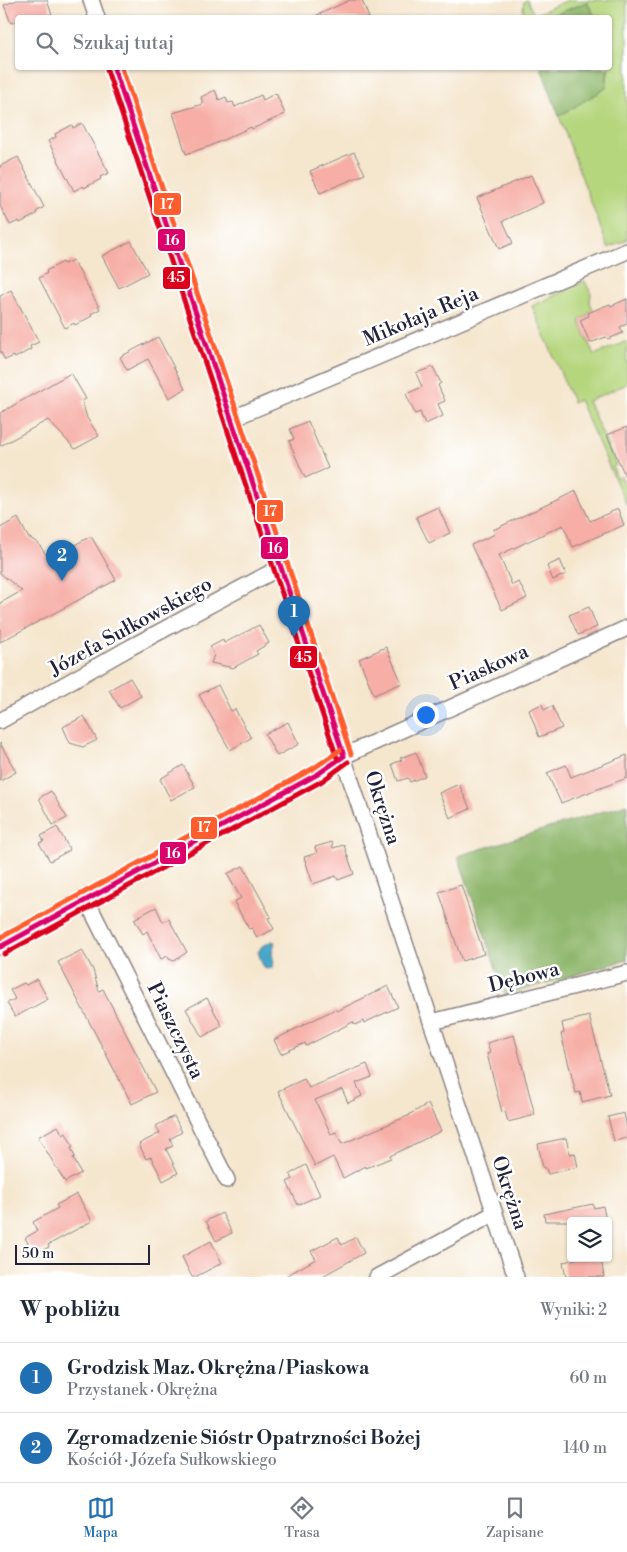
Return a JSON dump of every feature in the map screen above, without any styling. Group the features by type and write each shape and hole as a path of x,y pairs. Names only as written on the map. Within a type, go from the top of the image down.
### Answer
{"street":[{"path":"91,0 96,15"},
{"name":"Okrężna","path":"115,70 516,1277"},
{"name":"Mikołaja Reja","path":"231,419 627,251"},
{"name":"Józefa Sułkowskiego","path":"0,721 131,647 280,568"},
{"name":"Piaskowa","path":"0,947 318,774 344,756 627,628"},
{"name":"Piaszczysta","path":"87,901 227,1180"},
{"name":"Dębowa","path":"432,1022 627,973"},
{"path":"377,1277 495,1213"}],"green space":[{"path":"527,0 534,15 522,15 524,1"},
{"path":"568,0 627,0 627,240 608,248 559,116 606,88 608,70 612,70 612,15 594,15 587,2 554,15 534,15"},
{"path":"587,2 594,15 554,15"},
{"path":"542,70 608,70 606,88 559,116"},
{"path":"585,281 591,294 590,302 593,310 588,313 588,316 579,320 594,355 627,341 627,384 588,401 616,465 613,467 617,478 621,476 627,489 627,506 579,400 573,402 532,306"},
{"path":"303,613 309,619 323,661 320,661"},
{"path":"627,804 627,960 505,995 458,856"}],"water":[{"path":"272,941 275,942 272,953 274,963 272,968 266,969 258,952 262,946"}],"building":[{"path":"17,0 47,0 52,15 15,15 15,22 11,23 4,5"},
{"path":"350,0 362,0 368,15 318,15"},
{"path":"215,90 219,100 226,97 228,103 233,102 235,107 261,95 263,100 276,93 285,114 210,146 186,154 173,113 203,104 201,97"},
{"path":"82,123 109,173 84,188 83,186 74,191 48,141 56,137 55,134 72,125 73,128"},
{"path":"354,152 365,174 320,193 310,171"},
{"path":"18,157 44,207 36,212 37,214 20,223 19,221 10,225 0,206 0,166"},
{"path":"531,175 543,203 503,221 513,243 499,249 477,198"},
{"path":"131,241 148,273 119,288 102,256"},
{"path":"73,260 100,309 91,314 92,316 65,328 39,278 47,273 46,271 63,262 64,264"},
{"path":"11,290 39,342 30,346 31,349 15,358 14,356 5,360 0,351 0,296"},
{"path":"627,299 627,324 620,327 623,333 590,343 580,320 589,316 588,313"},
{"path":"158,337 185,389 169,398 148,359 127,370 120,357"},
{"path":"433,367 441,383 438,385 445,401 438,404 443,416 425,424 420,412 415,414 406,394 422,387 416,373"},
{"path":"71,373 86,399 82,401 87,418 99,436 75,449 48,420 0,446 0,413"},
{"path":"308,421 328,468 305,478 289,441 294,439 290,429"},
{"path":"627,427 627,480 607,435"},
{"path":"576,491 590,521 618,509 624,525 573,547 563,525 499,555 512,585 519,582 527,598 502,610 471,545 495,534 493,530"},
{"path":"438,507 450,533 429,543 416,517"},
{"path":"18,518 28,537 38,543 49,559 91,536 116,580 0,642 0,603 22,591 0,573 0,528"},
{"path":"560,560 566,574 553,580 547,566"},
{"path":"589,607 597,627 578,635 569,615"},
{"path":"259,625 269,643 256,651 258,654 233,668 211,663 214,655 210,647 223,640 224,643"},
{"path":"386,647 402,683 374,695 359,659"},
{"path":"130,678 141,696 120,708 109,690"},
{"path":"218,685 231,711 235,709 251,738 230,750 199,695"},
{"path":"542,704 544,710 552,706 562,728 539,737 529,710"},
{"path":"84,716 97,740 83,747 70,743 63,727"},
{"path":"288,722 299,744 277,756 265,734"},
{"path":"0,743 16,772 0,781"},
{"path":"416,752 425,776 410,782 408,778 398,781 392,764 402,760 400,758"},
{"path":"627,755 627,778 561,803 547,773 566,765 571,777"},
{"path":"183,765 195,787 171,800 160,779"},
{"path":"459,784 470,809 450,818 439,793"},
{"path":"51,791 67,818 53,825 39,798"},
{"path":"57,827 70,850 50,861 39,843 44,841 41,836"},
{"path":"332,842 333,848 344,845 354,874 338,880 336,876 313,884 304,857 317,853 315,847"},
{"path":"243,866 271,917 268,918 274,929 257,938 252,928 249,929 234,902 241,898 227,874"},
{"path":"461,885 484,954 462,961 439,892"},
{"path":"156,907 163,922 169,919 187,952 174,961 169,959 168,956 161,959 147,931 143,934 134,919"},
{"path":"82,950 93,970 99,991 103,989 156,1092 132,1104 58,962"},
{"path":"37,979 48,999 15,1017 7,1003 15,999 10,990"},
{"path":"388,986 398,1007 364,1023 363,1021 355,1025 353,1022 306,1046 305,1043 281,1054 274,1040 335,1009 337,1011"},
{"path":"207,998 222,1026 202,1037 186,1009"},
{"path":"589,1016 610,1095 582,1102 580,1092 576,1093 561,1034 564,1033 562,1023"},
{"path":"514,1035 535,1115 508,1122 505,1111 502,1112 487,1054 490,1053 487,1043"},
{"path":"367,1064 372,1077 356,1083 362,1096 348,1103 342,1089 315,1100 331,1134 336,1132 342,1144 410,1115 428,1104 441,1131 390,1156 391,1158 366,1168 366,1166 343,1178 333,1157 315,1166 278,1091 304,1079 309,1088"},
{"path":"624,1113 627,1138 614,1141 608,1117"},
{"path":"174,1116 182,1132 170,1139 173,1146 166,1149 178,1173 163,1181 151,1157 146,1159 139,1144 160,1133 156,1126"},
{"path":"58,1126 63,1135 66,1133 73,1147 71,1148 75,1157 73,1158 81,1173 65,1182 38,1137"},
{"path":"566,1138 570,1154 575,1153 578,1167 548,1174 546,1168 543,1168 538,1144"},
{"path":"306,1165 320,1195 298,1205 287,1182 293,1179 290,1174"},
{"path":"77,1194 92,1221 35,1254 25,1238 37,1231 33,1222 58,1208 56,1205"},
{"path":"593,1204 594,1208 603,1206 605,1217 567,1217 567,1221 545,1221 544,1214"},
{"path":"222,1213 232,1233 216,1241 206,1221"},
{"path":"338,1237 342,1245 356,1237 364,1253 321,1277 284,1277 316,1259 311,1251"},
{"path":"211,1241 222,1263 192,1277 182,1257"},
{"path":"563,1262 602,1262 604,1277 566,1277"}],"transit line":[{"name":"45","path":"107,70 337,758"},
{"name":"16","path":"115,70 344,756"},
{"name":"17","path":"123,70 351,754"},
{"name":"17","path":"0,938 314,768 340,750"},
{"name":"16","path":"0,947 318,774 344,756"},
{"name":"45","path":"4,954 322,781 348,762"}],"place":[{"name":"Zgromadzenie Sióstr Opatrzności Bożej","path":"62,581"},
{"name":"Grodzisk Maz. Okrężna / Piaskowa","path":"294,637"}]}
